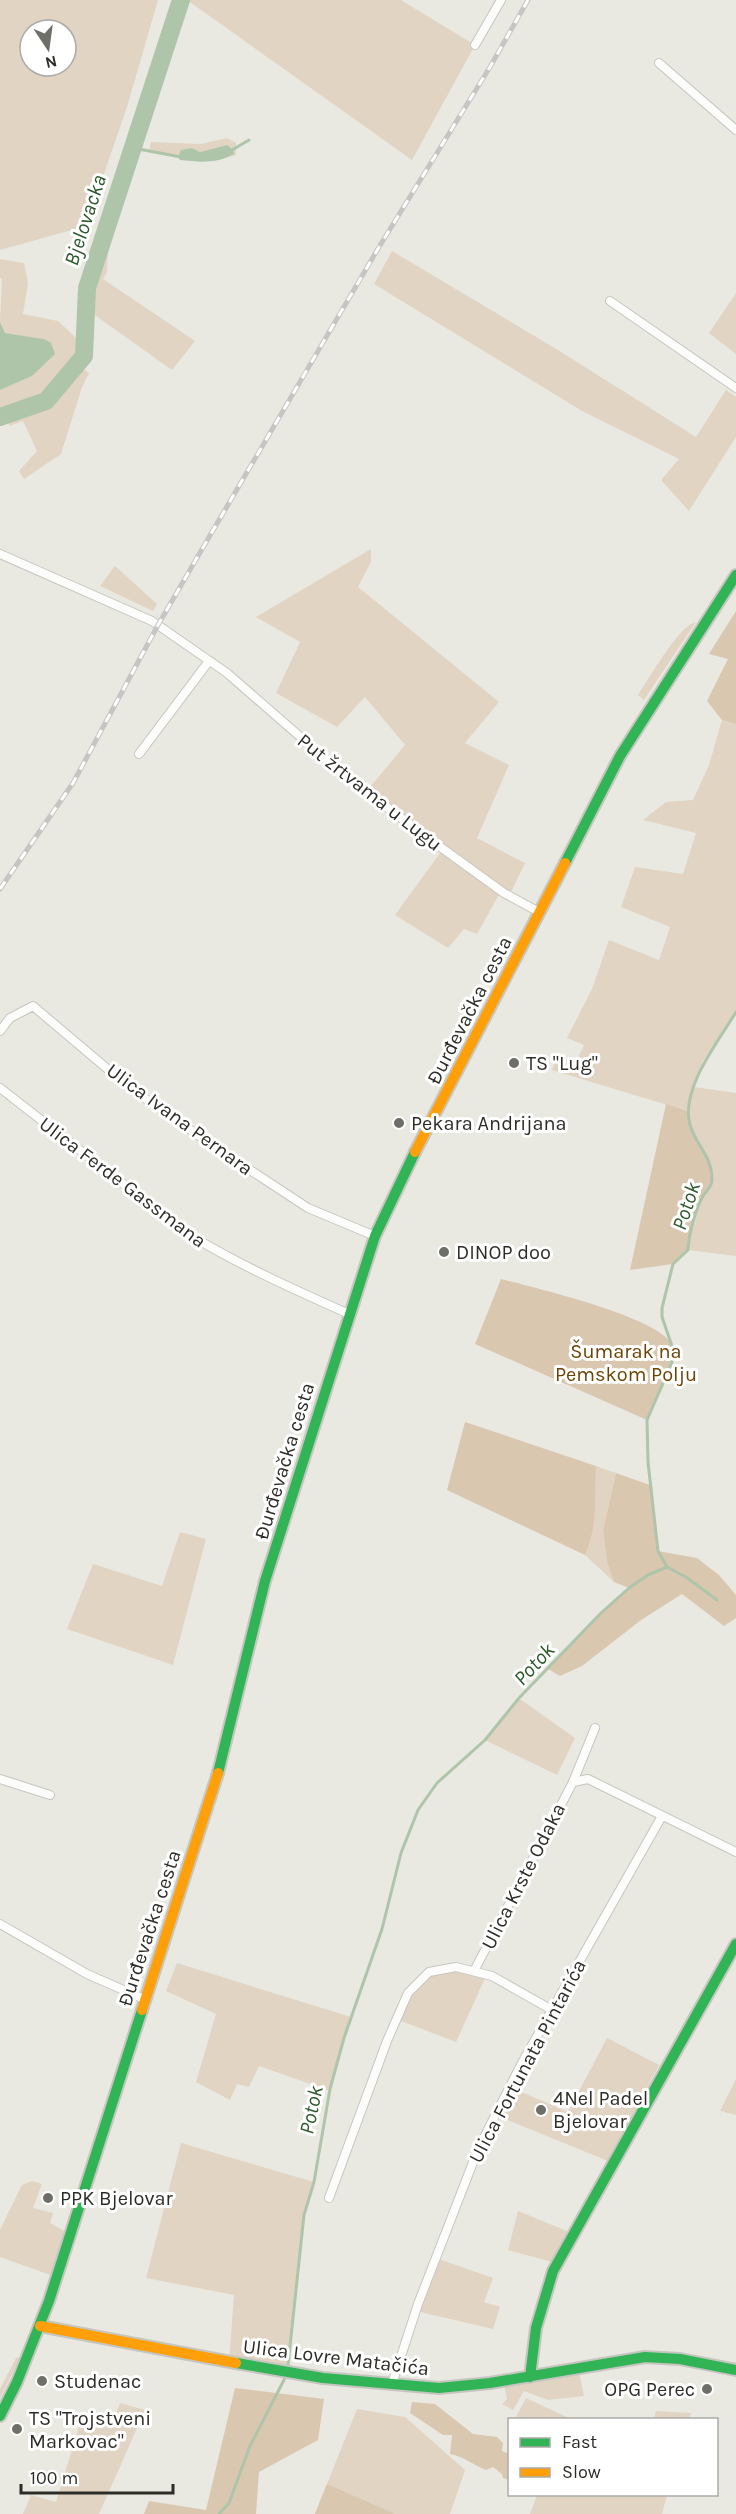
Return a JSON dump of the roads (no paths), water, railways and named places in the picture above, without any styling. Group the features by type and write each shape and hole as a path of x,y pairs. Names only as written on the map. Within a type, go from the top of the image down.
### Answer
{"main road":[{"name":"Đurđevačka cesta","path":"0,2416 40,2326 224,1754 266,1581 375,1236 420,1143 620,756 736,575"},
{"path":"530,2377 536,2328 552,2271 736,1944"},
{"name":"Ulica Lovre Matačića","path":"40,2326 244,2366 323,2378 439,2388 530,2377 661,2356 736,2370"}],"street":[{"path":"475,45 501,0"},
{"path":"659,63 736,130"},
{"path":"610,301 736,388"},
{"name":"Put žrtvama u Lugu","path":"0,554 152,621 227,673 351,780 504,893 539,912"},
{"path":"139,754 209,661"},
{"name":"Ulica Ivana Pernara","path":"0,1031 10,1018 33,1006 130,1088 212,1145 308,1208 375,1236"},
{"name":"Ulica Ferde Gassmana","path":"0,1089 185,1232 249,1268 349,1314"},
{"name":"Ulica Krste Odaka","path":"474,1971 573,1782 595,1728"},
{"path":"0,1779 50,1795"},
{"name":"Ulica Krste Odaka","path":"573,1782 588,1779 662,1816"},
{"path":"662,1816 736,1852"},
{"name":"Ulica Fortunata Pintarića","path":"392,2384 418,2304 479,2147 552,2010 662,1816"},
{"path":"0,1924 87,1974 144,1999"},
{"path":"328,2198 387,2041 408,1993 429,1972 456,1967 492,1976 552,2010"}],"waterway":[{"name":"Bjelovacka","path":"0,417 46,401 84,356 87,288 181,0"},
{"path":"232,150 249,140"},
{"path":"133,148 181,157"},
{"name":"Potok","path":"288,2365 304,2215 314,2182 330,2089 344,2038 382,1929 401,1853 418,1810 437,1783 485,1740 519,1698 601,1613 629,1588 648,1575 667,1567 658,1551 648,1462 647,1420 672,1362 673,1349 662,1317 662,1308 673,1264 688,1250 695,1215 712,1182 707,1157 690,1125 688,1111 690,1096 702,1066 736,1012"},
{"path":"667,1567 686,1577 717,1600"},
{"path":"219,2514 229,2503 250,2446 285,2378"}],"railway":[{"path":"0,889 73,783 158,625 212,532 379,247 490,67 528,0"}],"place":[{"name":"TS \"Lug\"","path":"514,1063"},
{"name":"Pekara Andrijana","path":"399,1123"},
{"name":"DINOP doo","path":"444,1252"},
{"name":"4Nel Padel Bjelovar","path":"541,2110"},
{"name":"PPK Bjelovar","path":"48,2198"},
{"name":"Studenac","path":"42,2381"},
{"name":"OPG Perec","path":"707,2389"},
{"name":"TS \"Trojstveni Markovac\"","path":"17,2429"}],"park label":[{"name":"Šumarak na Pemskom Polju","path":"626,1362"}]}
